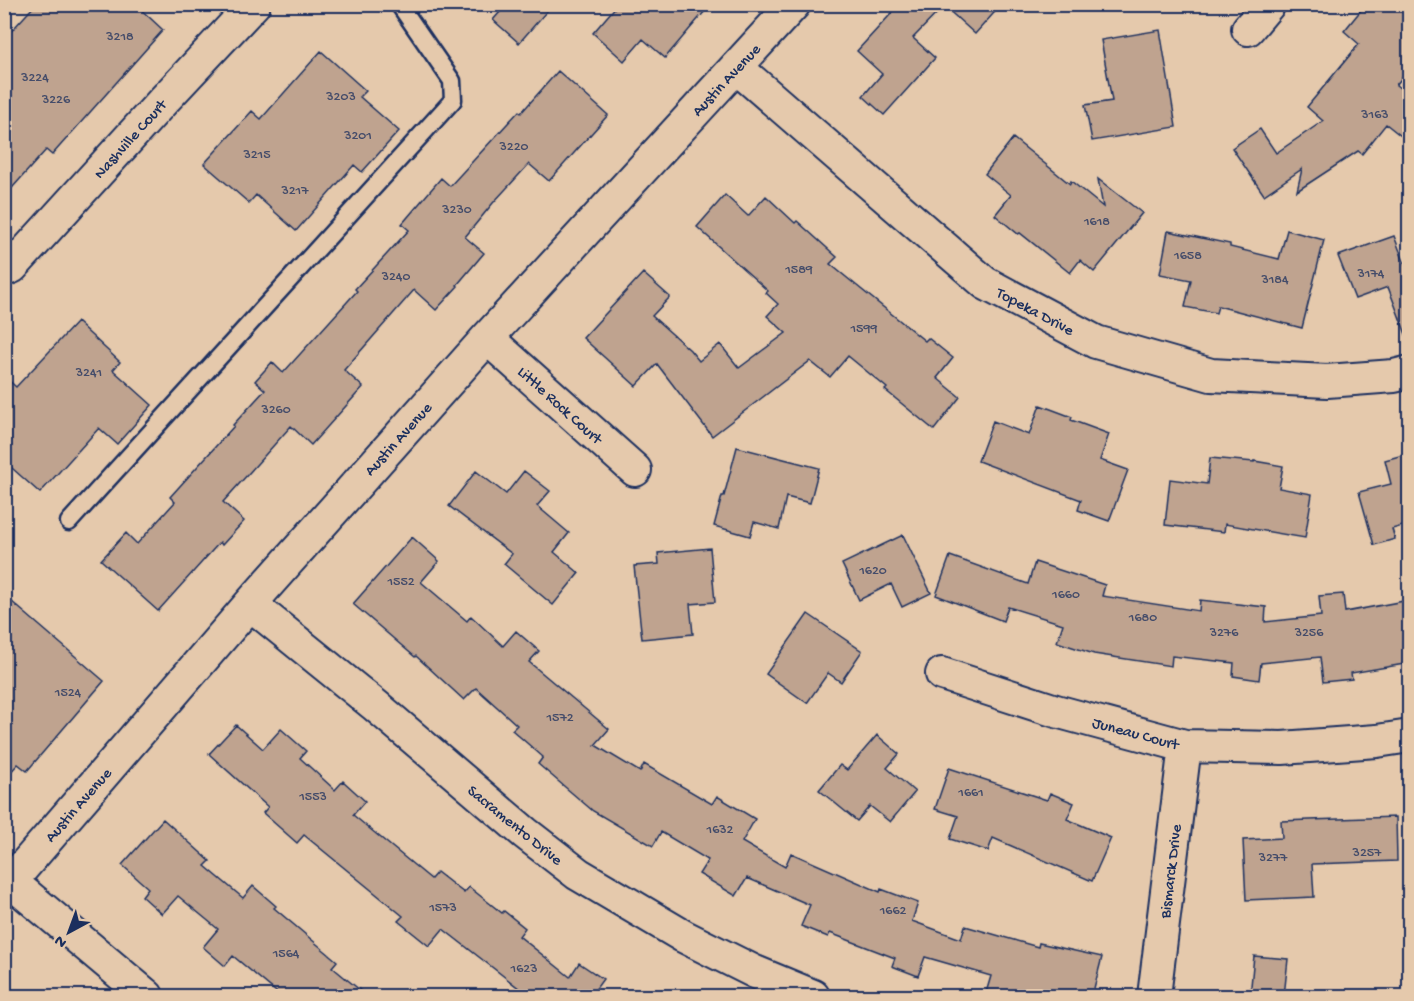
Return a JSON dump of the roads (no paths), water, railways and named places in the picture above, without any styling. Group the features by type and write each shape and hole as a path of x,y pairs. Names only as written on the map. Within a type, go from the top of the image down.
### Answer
{"street":[{"name":"Nashville Court","path":"4,270 12,267 254,4"},
{"name":"Austin Avenue","path":"8,878 487,338 794,4"},
{"path":"1248,29 1269,4"},
{"name":"Topeka Drive","path":"736,67 985,283 1096,342 1211,375 1327,381 1394,376 1410,372"},
{"name":"Little Rock Court","path":"487,338 635,470"},
{"name":"Sacramento Drive","path":"250,604 376,706 525,833 578,874 683,936 755,972 813,996"},
{"name":"Juneau Court","path":"942,674 1056,711 1185,746 1282,748 1377,741 1410,736"},
{"name":"Bismarck Drive","path":"1154,996 1185,746"},
{"path":"8,878 147,996"}],"lane":[{"path":"69,522 453,100 452,81 399,4"}]}
